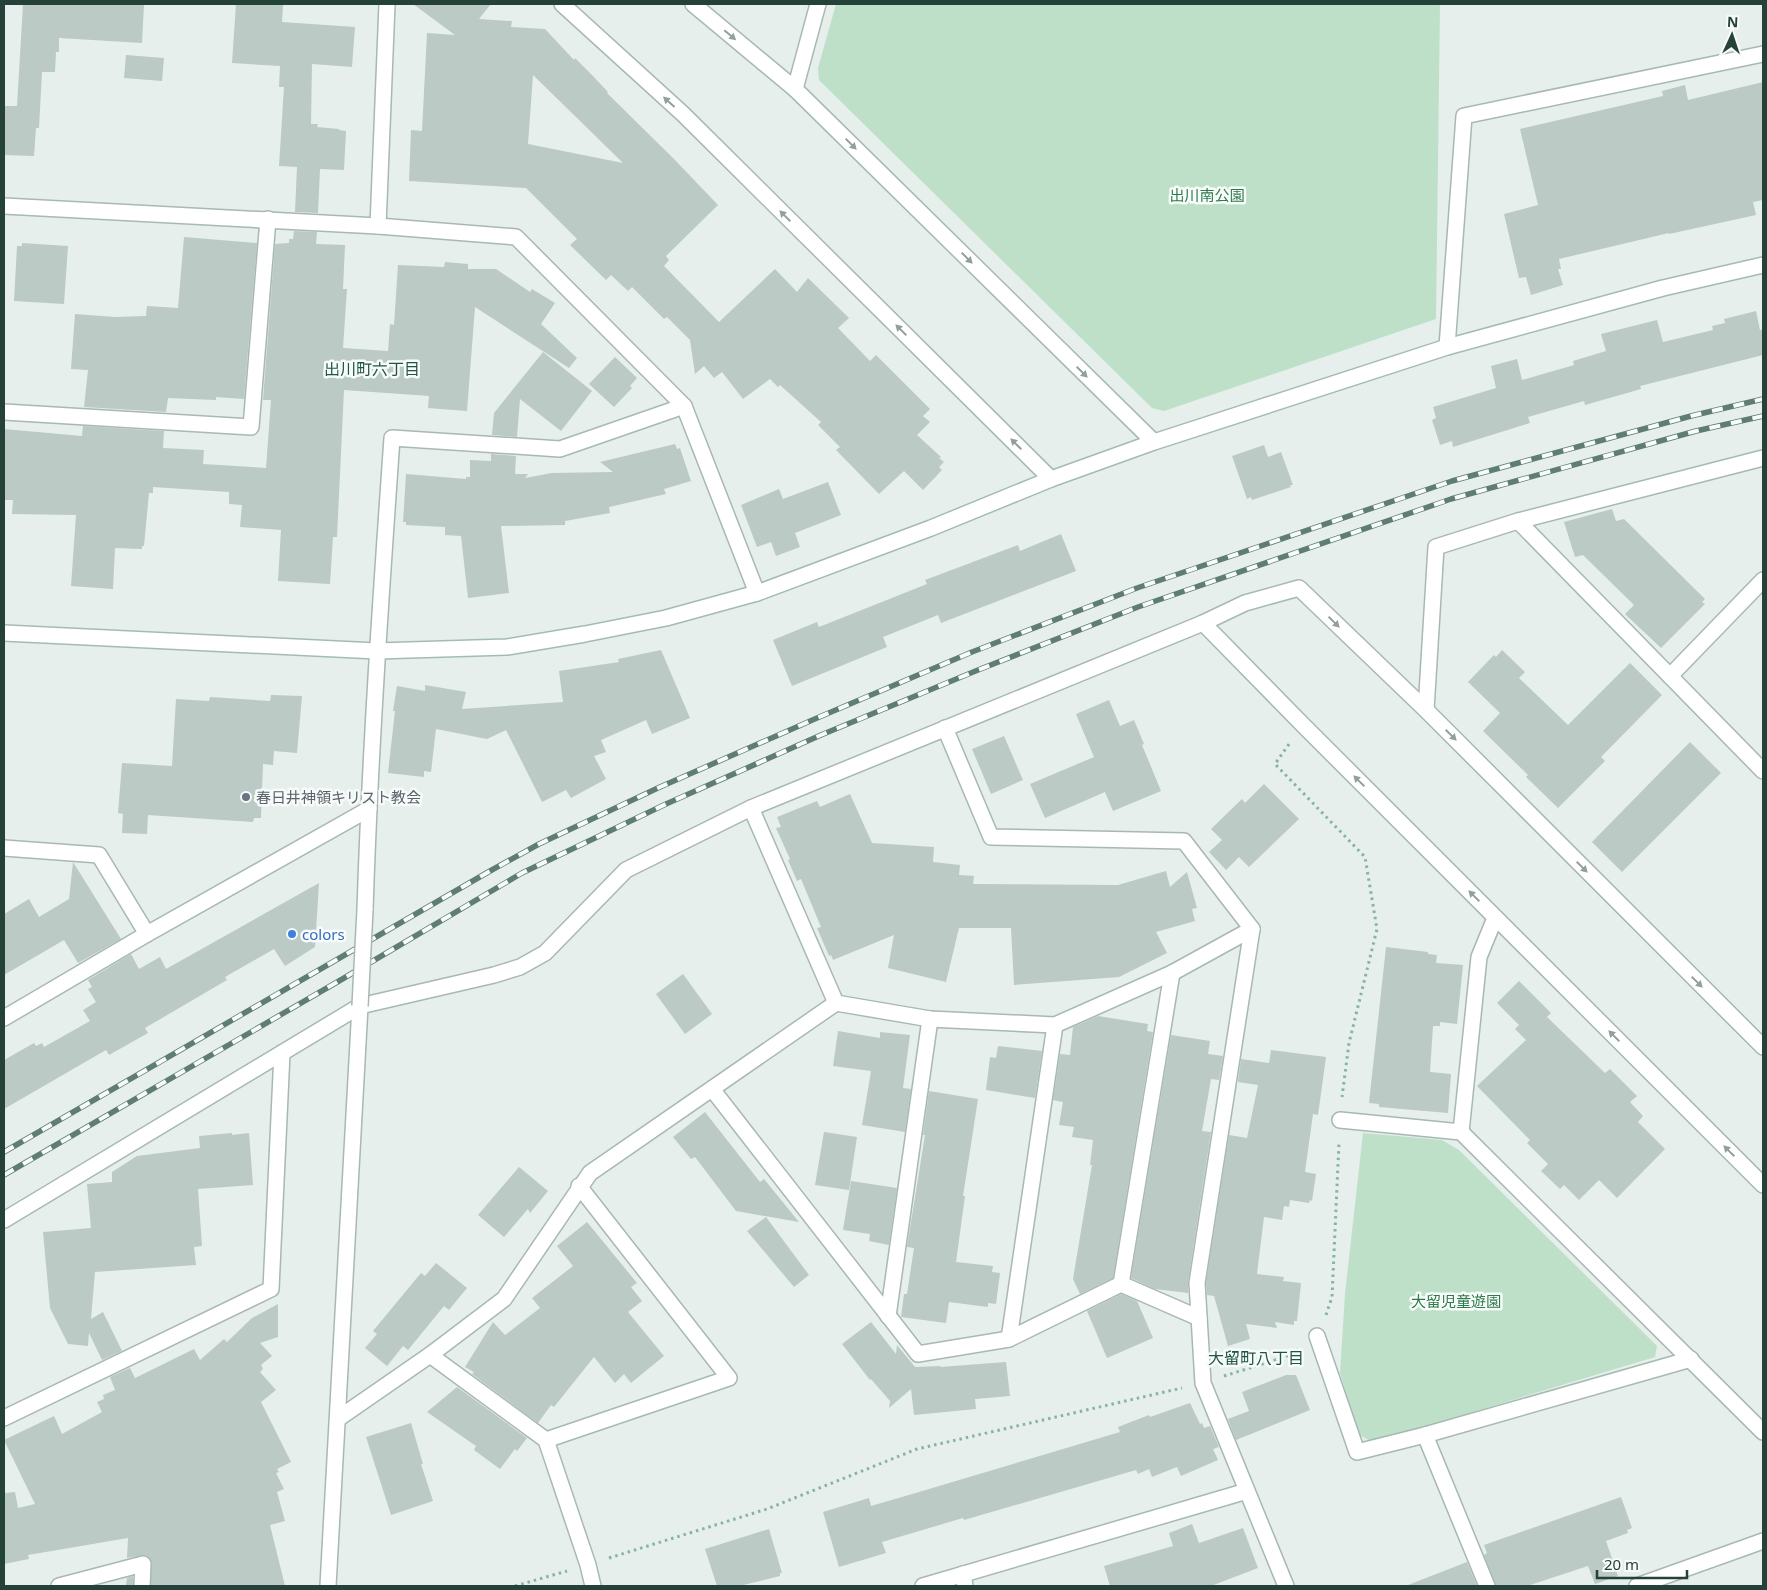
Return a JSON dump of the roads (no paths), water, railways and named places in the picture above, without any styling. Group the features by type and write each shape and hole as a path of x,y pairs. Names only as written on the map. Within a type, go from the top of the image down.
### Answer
{"street":[{"path":"378,226 387,4"},
{"path":"562,4 683,114 1051,479"},
{"path":"693,4 795,89 1154,442"},
{"path":"795,89 818,4"},
{"path":"1447,347 1464,116 1763,54"},
{"path":"4,206 268,219 516,237 684,406 756,593"},
{"path":"4,412 251,427 268,219"},
{"path":"4,633 377,652 508,647 666,618 756,593 931,528 1051,479 1154,442 1447,347 1663,288 1763,265"},
{"path":"328,1586 339,1418 366,910 377,652 392,438 560,449 684,406"},
{"path":"1426,710 1436,547 1518,521 1763,458"},
{"path":"1518,521 1763,771"},
{"path":"1670,676 1763,580"},
{"path":"4,1220 360,1006 494,975 520,967 545,953 626,870 751,808 1203,623 1245,603 1299,588 1426,710 1763,1047"},
{"path":"1203,623 1763,1185"},
{"path":"945,728 991,836 1184,841 1252,929 1197,1283 1203,1383 1286,1586"},
{"path":"751,808 836,1003"},
{"path":"4,1018 147,934 369,810"},
{"path":"4,848 99,855 147,934"},
{"path":"1461,1132 1479,957 1496,918"},
{"path":"339,1418 430,1355 504,1299 590,1172 836,1003 930,1019 1055,1025 1172,973 1252,929"},
{"path":"1121,1284 1172,973"},
{"path":"888,1316 930,1019"},
{"path":"1009,1339 1055,1025"},
{"path":"4,1418 270,1288 282,1053"},
{"path":"712,1090 918,1354 1009,1339 1121,1284 1199,1318"},
{"path":"1340,1120 1461,1132 1763,1432"},
{"path":"546,1440 729,1378 580,1186"},
{"path":"1317,1336 1356,1452 1426,1435 1690,1360"},
{"path":"430,1355 546,1440 588,1565 593,1586"},
{"path":"1426,1435 1487,1586"},
{"path":"923,1586 964,1580 1247,1491"},
{"path":"1637,1586 1763,1541"},
{"path":"59,1586 143,1564 142,1586"}],"railway":[{"path":"4,1152 539,844 660,787 817,718 972,652 1137,588 1452,481 1691,416 1763,399"},
{"path":"4,1175 522,873 666,804 821,735 1138,607 1451,499 1696,431 1763,416"}],"place":[{"name":"春日井神領キリスト教会","path":"246,797"},
{"name":"colors","path":"292,934"}],"district":[{"name":"出川町六丁目","path":"372,369"},
{"name":"大留町八丁目","path":"1256,1358"}],"park label":[{"name":"出川南公園","path":"1207,195"},
{"name":"大留児童遊園","path":"1456,1301"}]}
